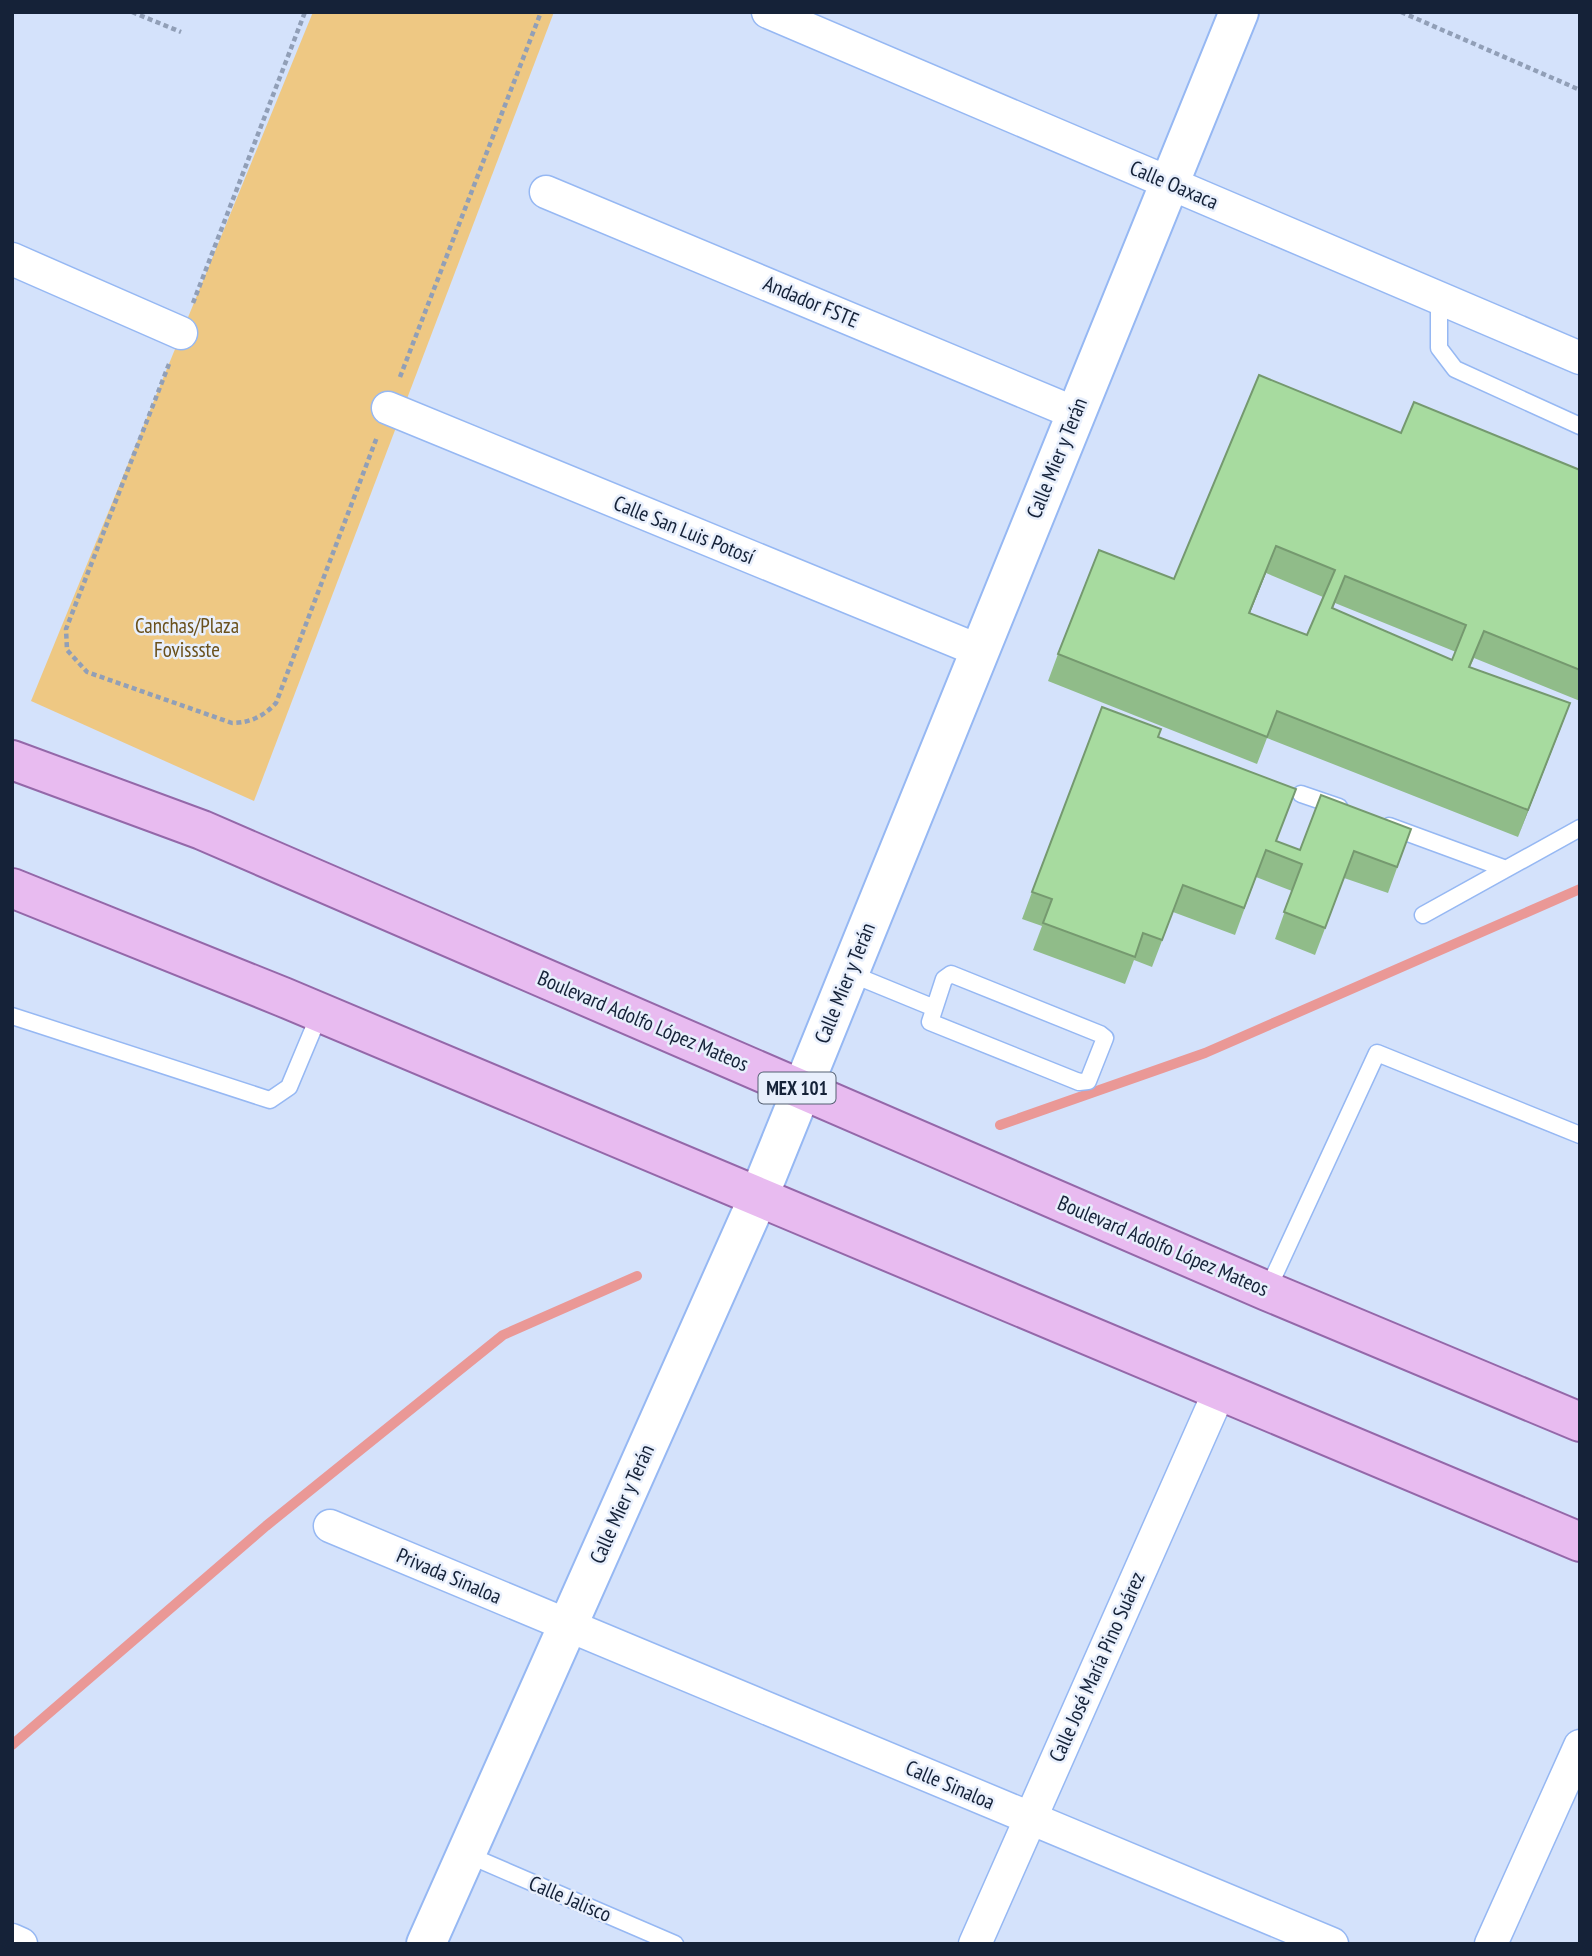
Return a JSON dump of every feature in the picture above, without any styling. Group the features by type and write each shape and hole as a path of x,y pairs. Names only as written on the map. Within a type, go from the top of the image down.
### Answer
{"main road":[{"name":"Boulevard Adolfo López Mateos","path":"12,760 202,830 1267,1291 1580,1422"},
{"path":"12,888 320,1013 1580,1542"}],"street":[{"name":"Calle Oaxaca","path":"768,12 1580,358"},
{"name":"Calle Mier y Terán","path":"426,1944 758,1198 1240,12"},
{"name":"Andador FSTE","path":"547,192 1075,413"},
{"path":"12,259 181,333"},
{"name":"Calle San Luis Potosí","path":"388,408 980,651"},
{"name":"Calle José María Pino Suárez","path":"975,1944 1220,1390"},
{"name":"Privada Sinaloa","path":"330,1526 568,1625"},
{"name":"Calle Sinaloa","path":"568,1625 1332,1944"},
{"path":"1491,1944 1580,1746"},
{"path":"12,1940 21,1944"}],"lane":[{"path":"1439,298 1438,348 1455,369 1580,425"},
{"path":"1301,794 1353,812"},
{"path":"1378,822 1506,869"},
{"path":"1423,915 1580,828"},
{"path":"849,972 932,1007"},
{"path":"950,974 1105,1038 1088,1081 1079,1082 936,1027 930,1022 932,1007 944,979 950,974"},
{"path":"12,1016 270,1100 289,1087 320,1013"},
{"path":"1267,1291 1377,1053 1580,1135"},
{"name":"Calle Jalisco","path":"466,1854 675,1944"}],"path":[{"path":"132,12 181,32"},
{"path":"305,12 66,629 66,650 81,667 99,676 232,723 243,723 268,712 276,703 541,12"},
{"path":"1401,12 1580,90"}],"green space":[{"name":"Canchas/Plaza Fovissste","path":"313,12 554,12 254,801 31,701"}],"building":[{"path":"1259,375 1401,433 1414,402 1580,470 1580,670 1484,631 1469,667 1570,703 1528,810 1277,711 1267,737 1058,654 1099,550 1174,579","holes":["1276,546 1335,570 1307,635 1249,613","1345,576 1466,625 1452,660 1332,608"]},
{"path":"1102,707 1161,729 1158,737 1296,789 1276,841 1300,850 1321,795 1411,829 1397,867 1354,851 1325,928 1284,912 1302,864 1266,850 1244,908 1183,885 1162,940 1143,933 1135,957 1043,923 1052,899 1032,892"}],"waterway":[{"path":"1000,1125 1205,1053 1580,889"},
{"path":"12,1745 266,1526 503,1335 637,1276"}]}
